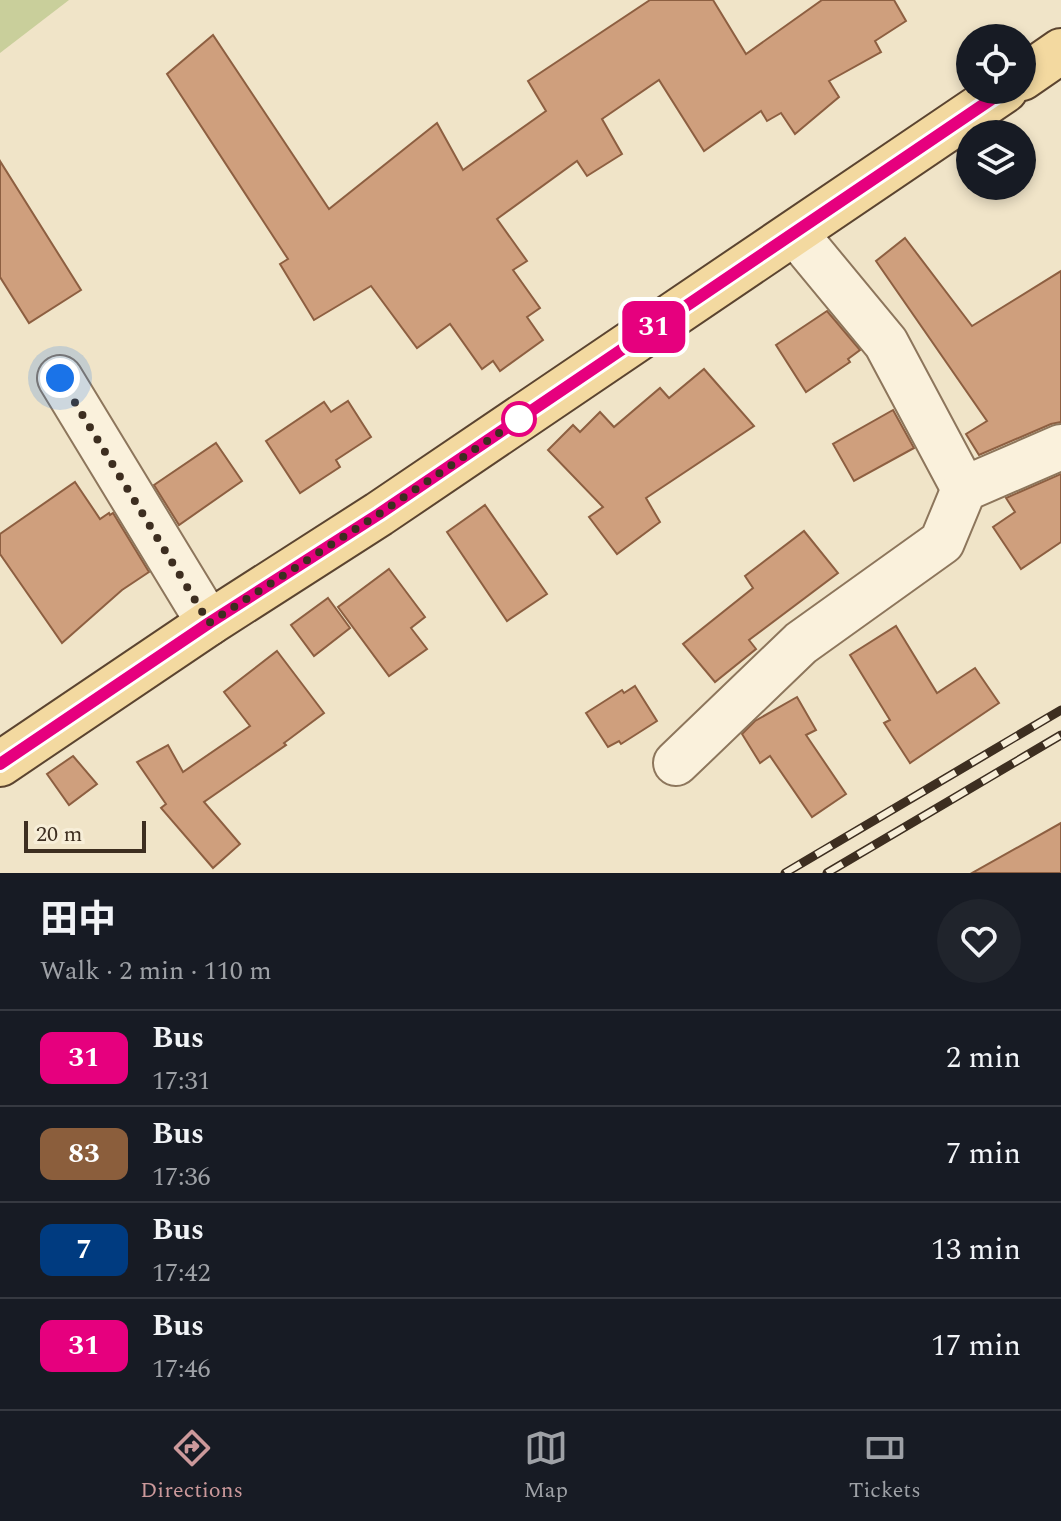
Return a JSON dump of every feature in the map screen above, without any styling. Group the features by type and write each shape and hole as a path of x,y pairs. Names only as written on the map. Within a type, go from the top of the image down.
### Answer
{"main road":[{"path":"1036,68 1061,51"},
{"path":"0,764 209,623 379,514 984,104"}],"street":[{"path":"795,233 886,343 964,489"},
{"path":"60,378 209,623"},
{"path":"676,763 801,643 942,542 964,489 1061,447"}],"green space":[{"path":"0,0 69,0 0,53"}],"building":[{"path":"650,0 713,0 746,54 822,0 894,0 906,21 875,41 881,52 829,81 839,97 795,134 781,113 767,121 761,111 704,151 659,80 602,119 622,154 587,176 577,161 497,219 527,261 513,270 540,308 527,317 543,340 500,371 493,361 482,369 450,324 417,348 371,286 314,320 280,264 288,259 167,74 213,35 329,209 437,123 463,170 546,111 528,81"},
{"path":"0,161 81,290 29,323 0,277"},
{"path":"905,238 972,326 1061,271 1061,422 979,455 966,434 987,421 876,261"},
{"path":"827,311 860,350 848,359 850,362 806,392 776,345"},
{"path":"704,369 754,426 646,498 660,522 617,554 589,517 603,507 548,450 573,425 580,432 600,412 614,427 660,388 669,398"},
{"path":"348,401 371,437 336,460 340,467 300,493 266,441 324,402 331,412"},
{"path":"893,410 914,448 854,481 833,444"},
{"path":"216,443 242,481 179,525 154,485"},
{"path":"1061,474 1061,542 1021,569 993,527 1015,512 1006,498"},
{"path":"75,482 100,519 113,513 149,572 122,590 62,643 0,554 0,534"},
{"path":"485,505 547,594 507,621 447,532"},
{"path":"804,531 838,573 749,640 756,649 715,682 683,644 753,588 745,576"},
{"path":"389,569 425,617 411,628 427,649 389,676 338,607"},
{"path":"328,598 350,628 314,656 291,625"},
{"path":"896,626 937,693 975,668 999,703 910,763 884,723 890,720 850,655"},
{"path":"277,651 324,713 284,743 286,745 204,802 240,844 213,868 161,808 166,804 137,762 168,745 183,772 250,726 224,692"},
{"path":"635,686 657,721 621,744 619,741 608,747 586,713 622,690 624,693"},
{"path":"797,697 816,730 806,735 846,794 812,817 770,756 760,763 742,734 755,721"},
{"path":"73,756 97,784 69,805 47,774"},
{"path":"1061,823 1061,873 972,873"}],"railway":[{"path":"785,873 1061,710"},
{"path":"827,873 1061,735"}],"bus line":[{"name":"31","path":"0,764 209,623 379,514 987,104"}],"route":[{"path":"60,378 209,623 530,412 519,419"}]}
